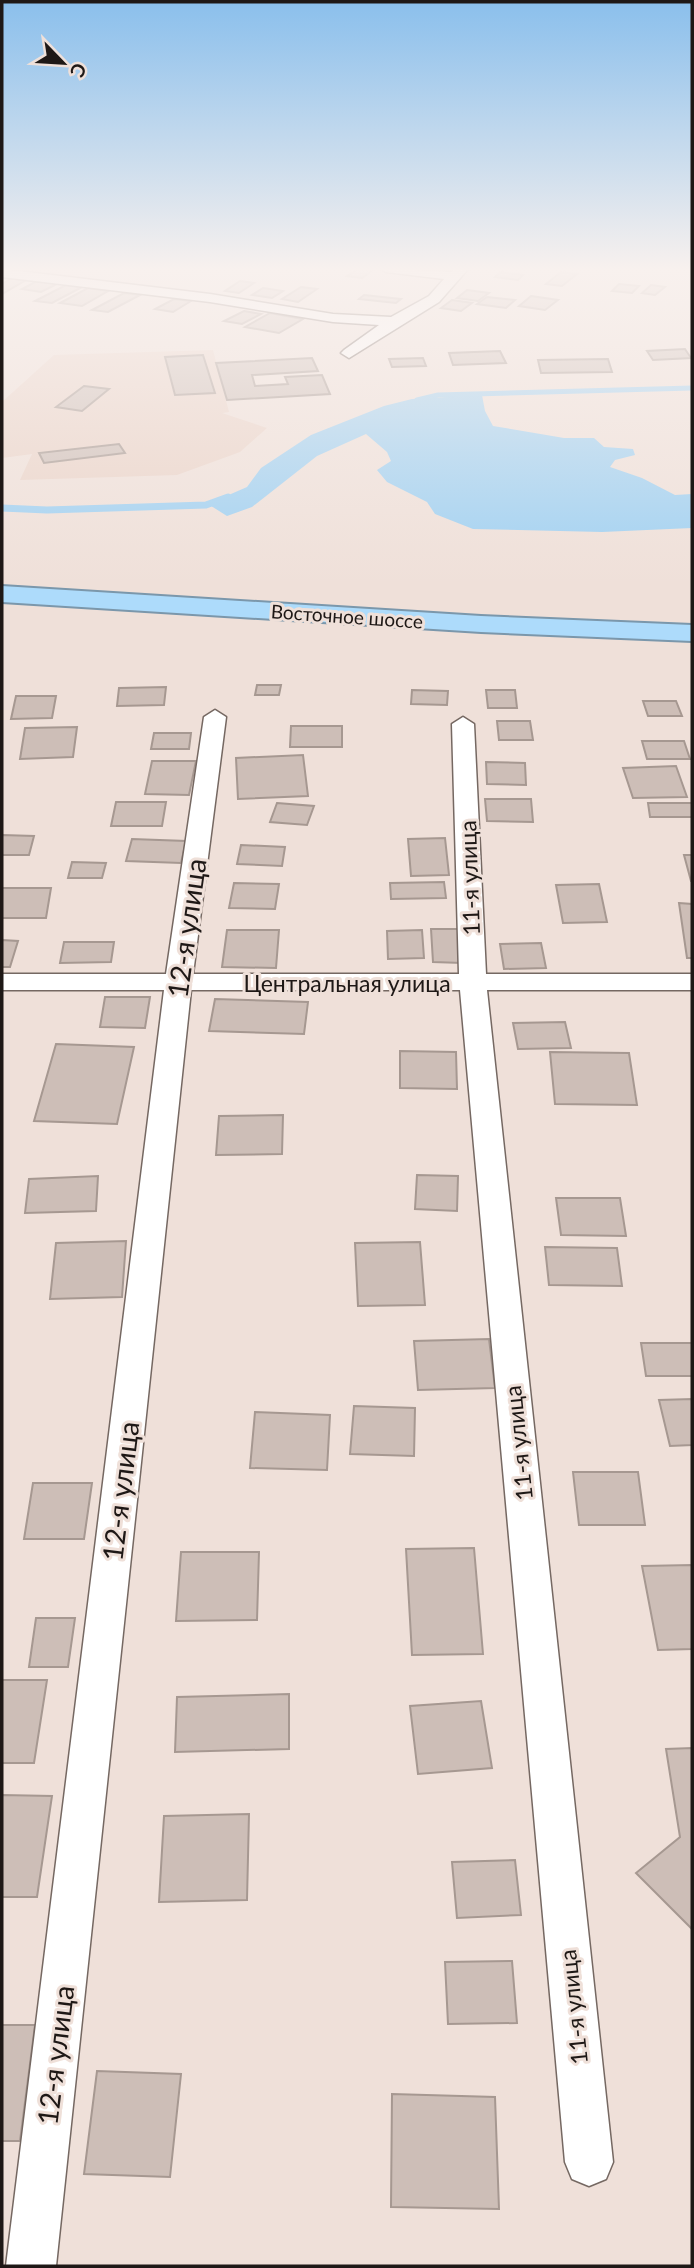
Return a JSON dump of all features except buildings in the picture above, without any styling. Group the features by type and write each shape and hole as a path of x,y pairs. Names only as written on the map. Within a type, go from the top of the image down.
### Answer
{"highway":[{"name":"Восточное шоссе","path":"2,580 692,618"},
{"name":"Восточное шоссе","path":"2,594 481,624 692,633"}],"street":[{"name":"12-я улица","path":"31,2266 178,983 215,717"},
{"name":"11-я улица","path":"463,724 473,983 589,2162"},
{"name":"Центральная улица","path":"2,982 692,982"}],"shaded area":[{"path":"33,374 219,374 229,412 222,413 267,428 240,452 177,475 20,480 32,454 2,458 2,402"}],"water":[{"path":"482,395 485,411 493,426 564,438 594,438 604,447 633,449 635,455 615,460 610,467 642,478 675,495 692,494 692,528 602,532 473,529 435,514 427,502 387,482 377,470 391,461 387,452 366,434 317,456 252,507 227,516 208,504 247,487 261,468 311,435 384,406 412,399"}],"waterway":[{"path":"417,400 438,395 692,388"},
{"path":"2,508 47,510 206,505 228,497"}]}
